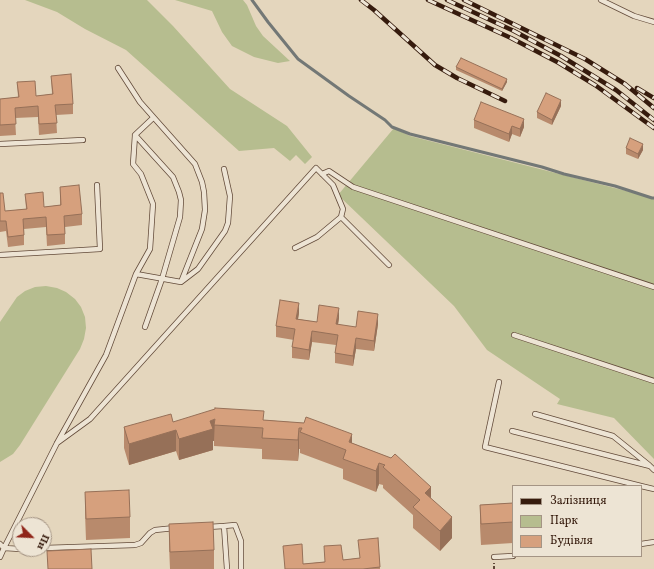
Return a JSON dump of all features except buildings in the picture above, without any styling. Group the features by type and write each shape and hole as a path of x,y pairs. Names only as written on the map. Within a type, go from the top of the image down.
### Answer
{"lane":[{"path":"601,0 634,16 654,22"},
{"path":"118,68 140,102 195,164 201,177 205,210 202,229 181,282"},
{"path":"0,557 2,546 106,355 136,274 150,249 153,204 141,174 133,164 135,135 154,118"},
{"path":"135,135 173,177 179,192 181,205 180,217 162,279 145,327"},
{"path":"0,144 83,140"},
{"path":"57,443 90,419 316,168 333,185 343,208 341,217 317,238 295,248"},
{"path":"136,274 181,282 198,269 226,231 230,214 230,196 224,169"},
{"path":"322,174 329,171 353,187 654,287"},
{"path":"0,255 100,249 97,185"},
{"path":"341,217 389,265"},
{"path":"514,335 654,381"},
{"path":"499,382 485,447 637,485"},
{"path":"535,414 613,436 652,468"},
{"path":"512,431 652,468"},
{"path":"642,486 654,489"},
{"path":"203,527 235,525 241,541 241,569"},
{"path":"224,526 227,569"},
{"path":"52,548 135,545 141,543 150,533 155,530 182,528"},
{"path":"642,544 654,542"},
{"path":"2,546 12,548"},
{"path":"494,557 512,556"}],"green space":[{"path":"25,0 147,0 173,26 230,89 287,126 312,157 305,164 296,155 290,161 274,148 239,151 126,50 85,29 57,12"},
{"path":"175,0 243,0 247,5 256,26 263,36 290,61 278,63 254,57 232,46 222,32 212,11"},
{"path":"394,128 410,136 654,198 654,459 614,418 557,404 560,399 487,350 454,306 338,195"},
{"path":"46,286 57,288 66,292 75,299 81,307 85,317 86,328 84,339 80,349 20,445 13,454 0,462 0,322 17,297 25,291 35,287"}],"waterway":[{"path":"252,0 298,59 385,120 392,127 410,134 615,186 654,198"}],"railway":[{"path":"361,0 435,65 457,78 505,101"},
{"path":"428,0 511,38 559,63 595,85 654,128"},
{"path":"447,0 514,31 561,56 616,90 654,120"},
{"path":"464,0 585,59 625,84 654,108"},
{"path":"637,88 654,98"}]}
